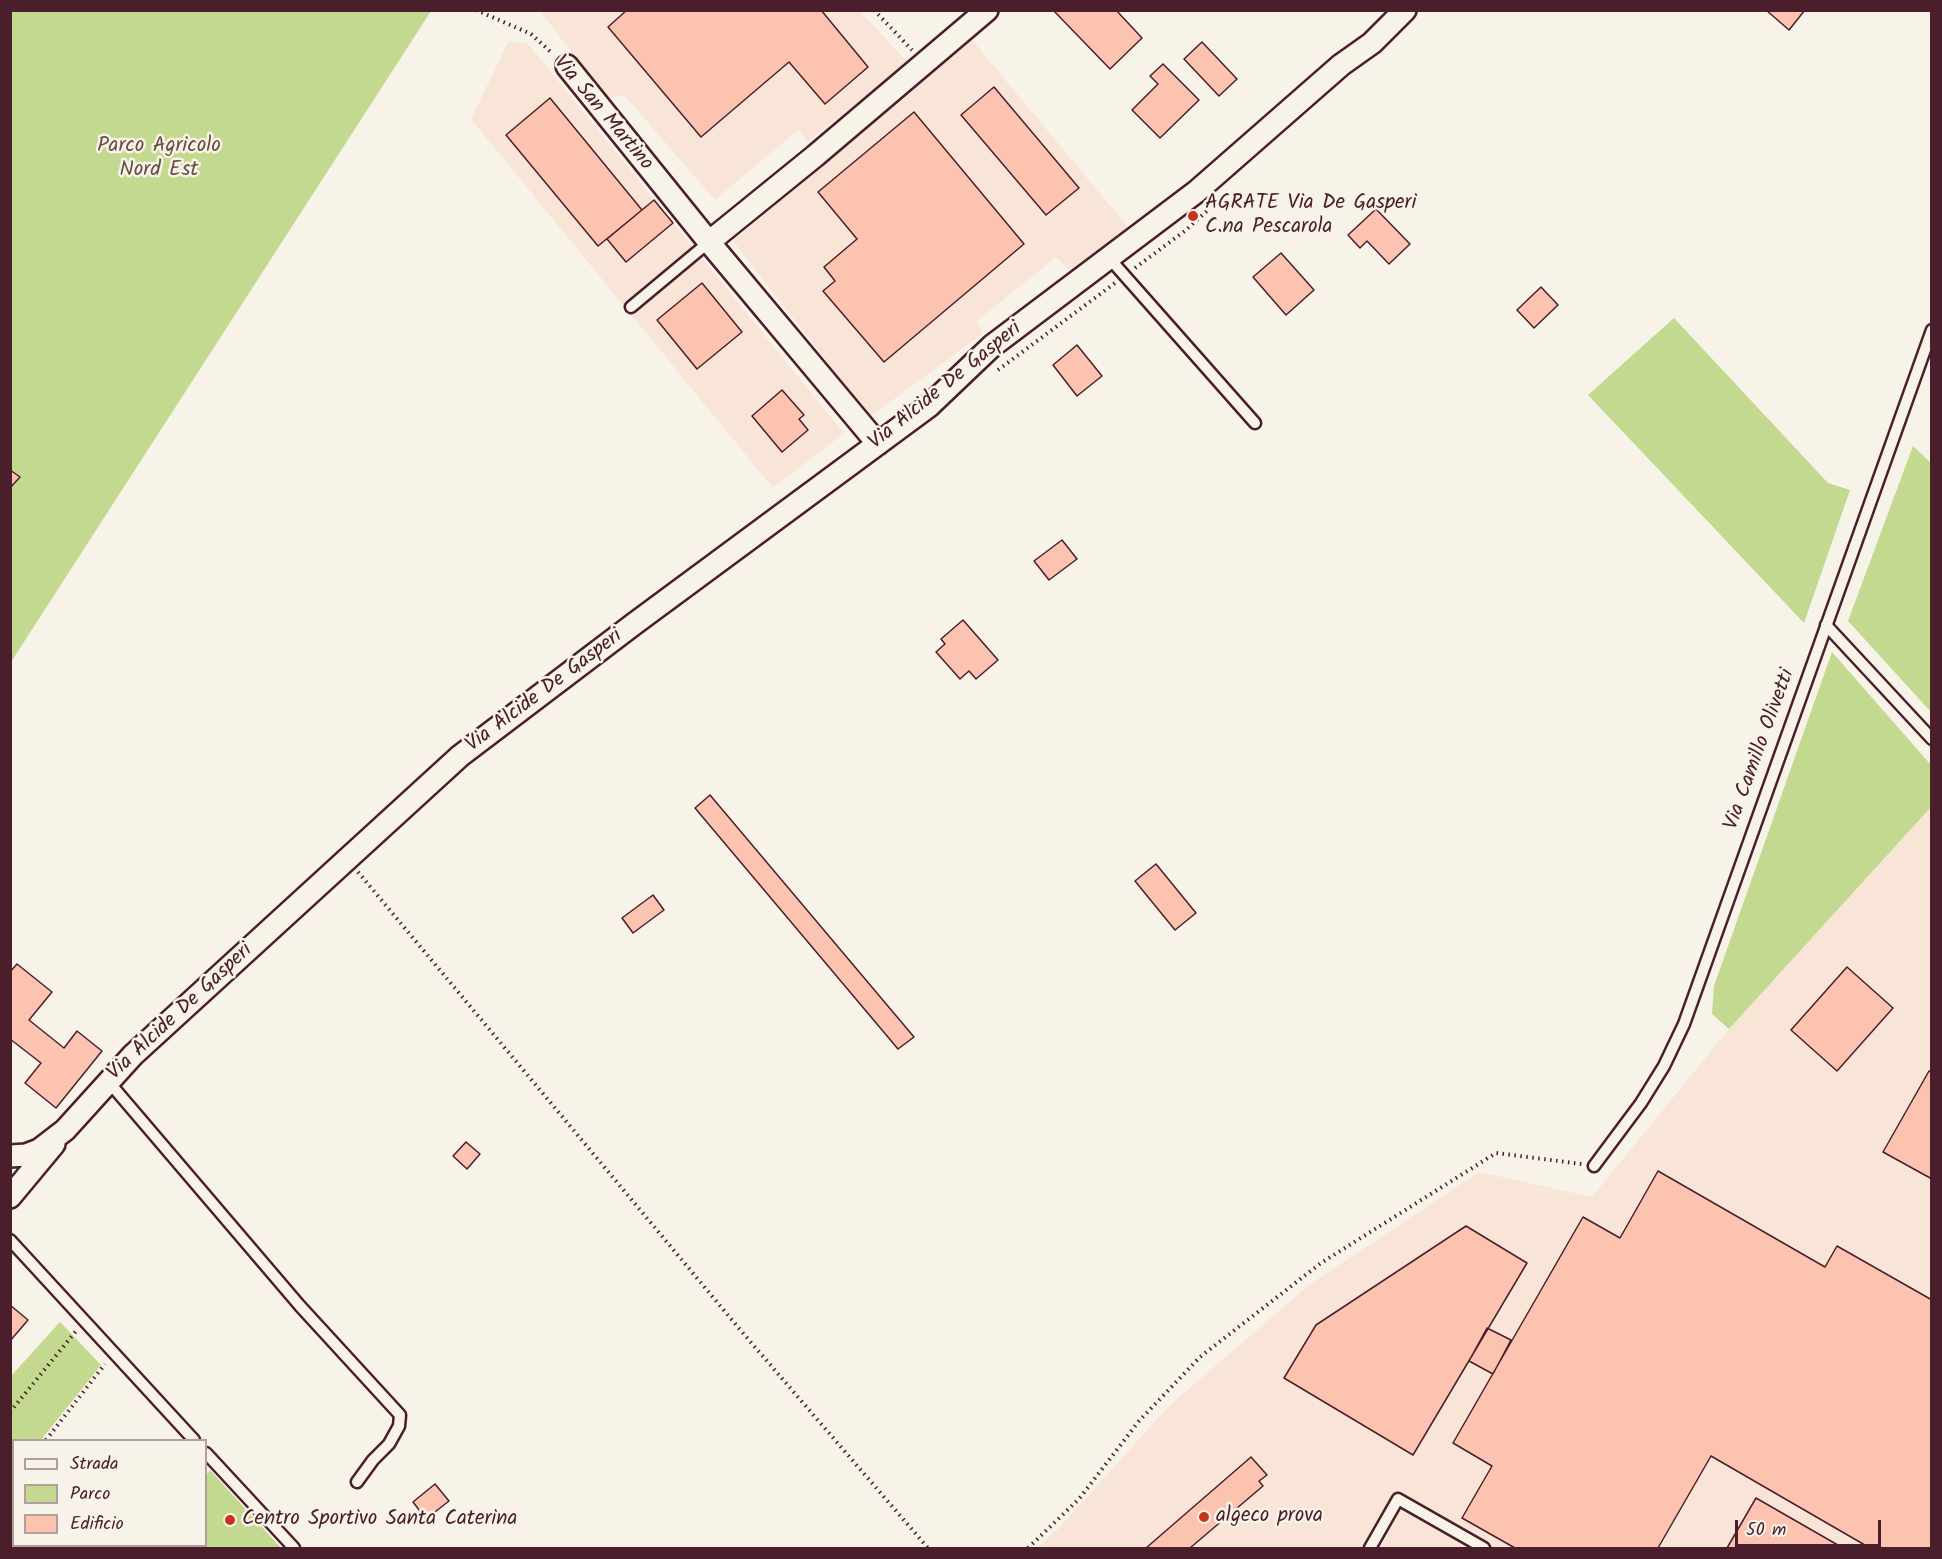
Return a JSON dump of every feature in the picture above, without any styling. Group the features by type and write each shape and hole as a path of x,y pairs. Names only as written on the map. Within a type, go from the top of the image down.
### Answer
{"street":[{"path":"709,242 815,156 987,10"},
{"name":"Via Alcide De Gasperi","path":"10,1156 26,1155 39,1150 65,1130 132,1055 460,756 929,406 992,346 1196,192 1341,65 1372,43 1405,10"},
{"name":"Via San Martino","path":"567,66 709,242 878,444"},
{"path":"10,1197 38,1166 65,1130"}],"lane":[{"path":"631,307 709,242"},
{"path":"1110,259 1255,423"},
{"name":"Via Camillo Olivetti","path":"1594,1166 1641,1103 1664,1066 1684,1024 1932,330"},
{"path":"1826,625 1932,739"},
{"path":"108,1081 300,1306 400,1415 399,1426 389,1444 373,1460 357,1482"},
{"path":"10,1240 193,1439"},
{"path":"207,1454 294,1548"},
{"path":"1370,1548 1398,1499 1484,1548"}],"path":[{"name":"Via San Martino","path":"476,10 531,34 567,66"},
{"path":"874,10 925,63"},
{"path":"991,376 1186,230 1211,207"},
{"path":"349,879 366,864"},
{"path":"358,872 734,1323 928,1548"},
{"path":"1028,1548 1079,1499 1139,1421 1200,1356 1321,1263 1496,1153 1594,1166"},
{"path":"10,1412 86,1322"}],"shaded area":[{"path":"540,11 859,11 908,62 807,142 799,129 715,200 625,96 606,97"},
{"path":"972,40 1128,227 1070,271 1056,257 977,321 982,334 870,417 733,241"},
{"path":"509,41 528,44 844,433 773,488 471,119"},
{"path":"1931,807 1931,1548 1037,1548 1058,1529 1169,1406 1309,1285 1479,1172 1592,1197 1729,1029"}],"green space":[{"name":"Parco Agricolo Nord Est","path":"11,11 431,11 11,662"},
{"path":"1674,318 1828,483 1850,490 1804,623 1588,395"},
{"path":"1913,446 1931,463 1931,712 1848,621"},
{"path":"1832,652 1931,765 1931,807 1729,1029 1712,1014 1714,986"},
{"path":"60,1322 101,1365 42,1439 12,1439 11,1479 11,1376"},
{"name":"Centro Sportivo Santa Caterina","path":"210,1470 281,1548 11,1548 10,1495 12,1495 12,1547 207,1547 207,1474"}],"building":[{"path":"627,10 821,10 868,67 825,104 789,62 701,137 608,27"},
{"path":"1053,10 1116,10 1142,38 1110,69"},
{"path":"1766,10 1805,10 1789,30"},
{"path":"1202,42 1237,79 1219,96 1184,59"},
{"path":"1163,64 1199,100 1160,138 1132,110 1158,84 1150,76"},
{"path":"994,87 1079,188 1046,215 961,115"},
{"path":"550,98 642,210 598,246 506,135"},
{"path":"914,112 1024,244 884,362 823,291 835,281 824,267 857,239 818,192"},
{"path":"654,200 673,223 626,262 607,239"},
{"path":"1376,209 1410,244 1389,264 1367,241 1360,248 1348,235"},
{"path":"1281,253 1314,290 1286,315 1253,277"},
{"path":"702,283 742,332 697,369 657,320"},
{"path":"1541,287 1558,305 1534,328 1517,310"},
{"path":"1077,345 1102,376 1077,396 1053,365"},
{"path":"782,390 804,415 799,419 808,430 782,452 752,416"},
{"path":"10,470 20,477 10,488"},
{"path":"1062,540 1077,559 1049,580 1034,561"},
{"path":"963,620 998,660 976,679 969,671 960,679 936,652 945,644 941,639"},
{"path":"710,795 914,1037 898,1049 695,808"},
{"path":"1156,864 1196,913 1175,930 1135,881"},
{"path":"653,895 664,910 633,933 622,918"},
{"path":"17,964 52,992 29,1020 64,1048 77,1031 102,1051 56,1108 25,1083 41,1063 10,1039 10,972"},
{"path":"1847,967 1893,1008 1837,1071 1791,1030"},
{"path":"1929,1071 1932,1072 1932,1179 1883,1152"},
{"path":"466,1142 480,1154 467,1169 453,1156"},
{"path":"1658,1171 1825,1267 1837,1246 1932,1300 1932,1548 1870,1548 1711,1456 1658,1548 1515,1548 1462,1518 1492,1466 1453,1443 1583,1217 1620,1238"},
{"path":"1466,1226 1527,1263 1413,1455 1284,1378 1316,1325"},
{"path":"10,1305 28,1320 10,1341"},
{"path":"1487,1328 1511,1340 1493,1374 1469,1361"},
{"name":"algeco prova","path":"1251,1457 1267,1475 1259,1481 1263,1486 1190,1548 1146,1548"},
{"path":"435,1484 449,1501 426,1519 413,1502"},
{"path":"1756,1498 1843,1548 1727,1548"},
{"path":"12,1544 12,1547 78,1548 10,1548"}],"place":[{"name":"AGRATE Via De Gasperi C.na Pescarola","path":"1193,216"},
{"name":"algeco prova","path":"1204,1517"},
{"name":"Centro Sportivo Santa Caterina","path":"230,1520"}]}
